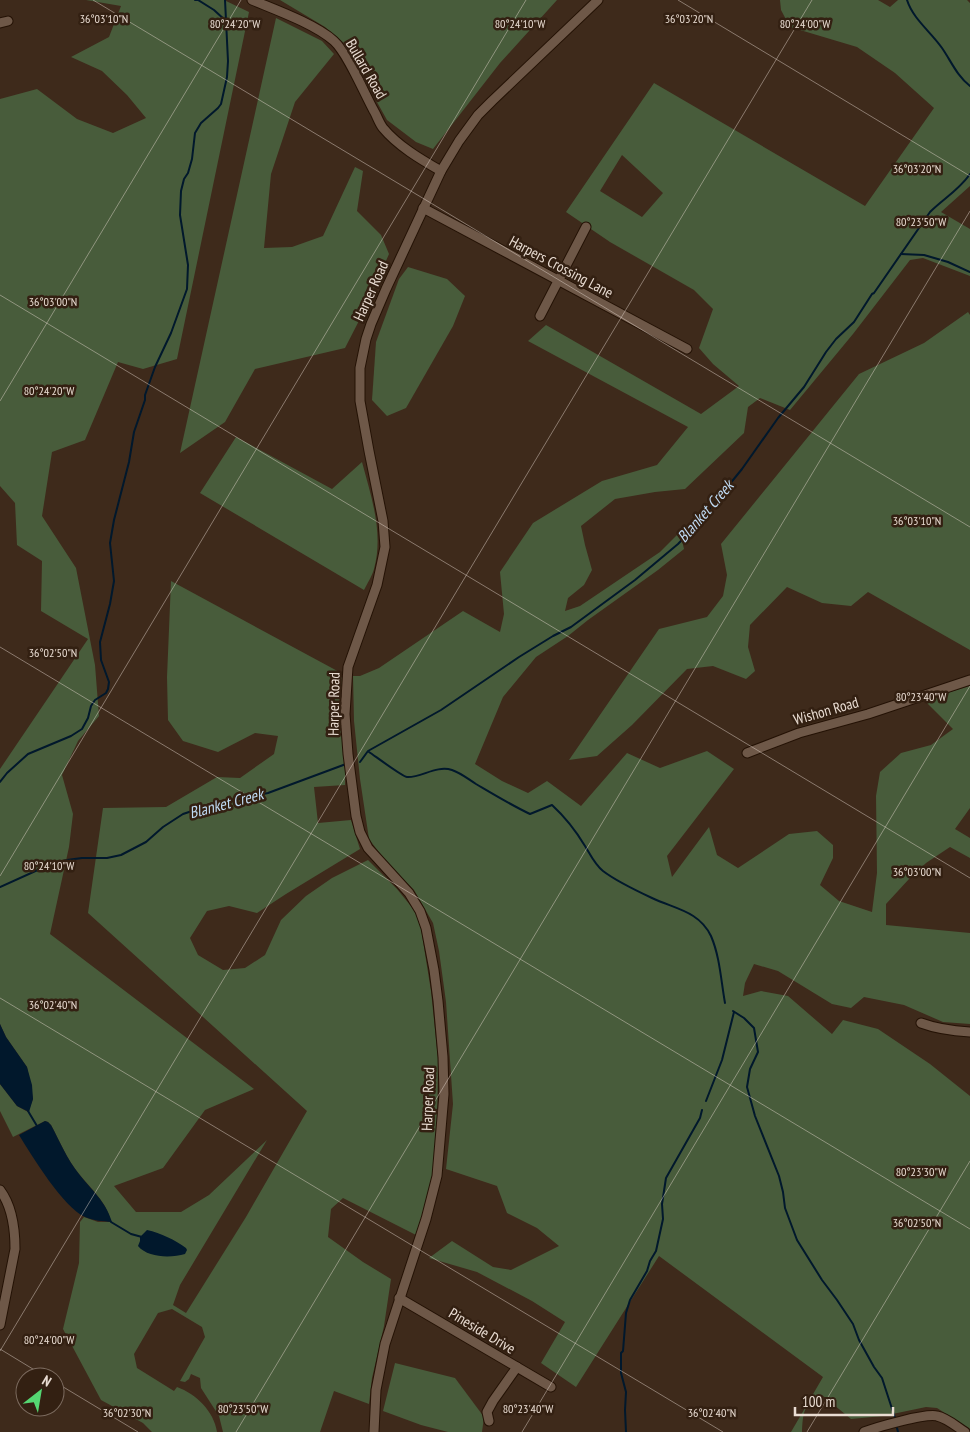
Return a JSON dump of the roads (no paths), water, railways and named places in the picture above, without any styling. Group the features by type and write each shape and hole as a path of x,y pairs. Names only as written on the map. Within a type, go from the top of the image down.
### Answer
{"street":[{"name":"Bullard Road","path":"252,0 318,30 335,42 347,58 382,127 400,144 441,171"},
{"name":"Harper Road","path":"374,1432 376,1390 381,1362 399,1298 426,1219 437,1176 444,1094 440,1024 431,951 426,928 420,911 409,893 368,848 360,832 353,796 345,714 348,667 374,594 384,547 383,521 360,400 359,386 362,353 371,324 386,289 441,171 459,141 478,115 598,0"},
{"name":"Harpers Crossing Lane","path":"424,208 687,349"},
{"path":"540,316 586,228"},
{"name":"Wishon Road","path":"747,753 799,732 868,714 970,680"},
{"path":"921,1023 970,1032"},
{"path":"0,1190 4,1195 10,1212 15,1238 15,1249 0,1325"},
{"name":"Pineside Drive","path":"399,1298 551,1386"},
{"path":"489,1421 487,1412 517,1367"},
{"path":"864,1432 880,1426 930,1415 941,1417 965,1432"}],"water":[{"path":"0,1024 6,1037 27,1067 32,1085 33,1099 29,1112 17,1106 0,1084"},
{"path":"45,1121 51,1125 75,1168 102,1202 112,1222 98,1221 85,1217 76,1211 67,1203 40,1168 19,1135"},
{"path":"147,1230 163,1235 182,1245 187,1250 185,1254 160,1256 142,1250 138,1246 140,1237"}],"waterway":[{"path":"195,0 214,10 226,21"},
{"path":"0,782 28,754 71,736 82,729 88,718 91,706 108,689 109,682 101,660 100,642 114,581 110,543 134,432 145,395 187,289 188,265 180,215 181,191 192,159 195,133 201,123 221,104 227,77 228,61 225,0"},
{"path":"907,0 913,13 938,42 961,78 970,86"},
{"name":"Blanket Creek","path":"360,762 368,751 441,710 519,657 571,627 635,580 678,544 698,523 742,469 778,418 804,387 826,352 836,339 854,322 930,212 956,190 970,174"},
{"path":"901,254 924,255 948,262 970,272"},
{"path":"369,752 407,777 418,776 440,769 455,771 530,814 552,805 570,824 600,869 620,882 686,912 700,921 711,936 716,952 725,1003"},
{"name":"Blanket Creek","path":"0,887 51,864 82,858 107,858 121,855 146,842 163,827 183,814 210,805 268,793 346,764"},
{"path":"733,1011 754,1028 758,1052 750,1069 747,1087 755,1116 779,1176 785,1208 797,1240 853,1324 859,1340 882,1378 895,1418"},
{"path":"706,1101 722,1060 734,1012"},
{"path":"626,1432 626,1392 621,1373 621,1353 623,1351 626,1313 630,1300 656,1251 663,1219 662,1204 666,1178 700,1118 702,1110"},
{"path":"28,1111 37,1126"},
{"path":"111,1222 131,1234 142,1237"},
{"path":"897,1428 898,1432"}]}
